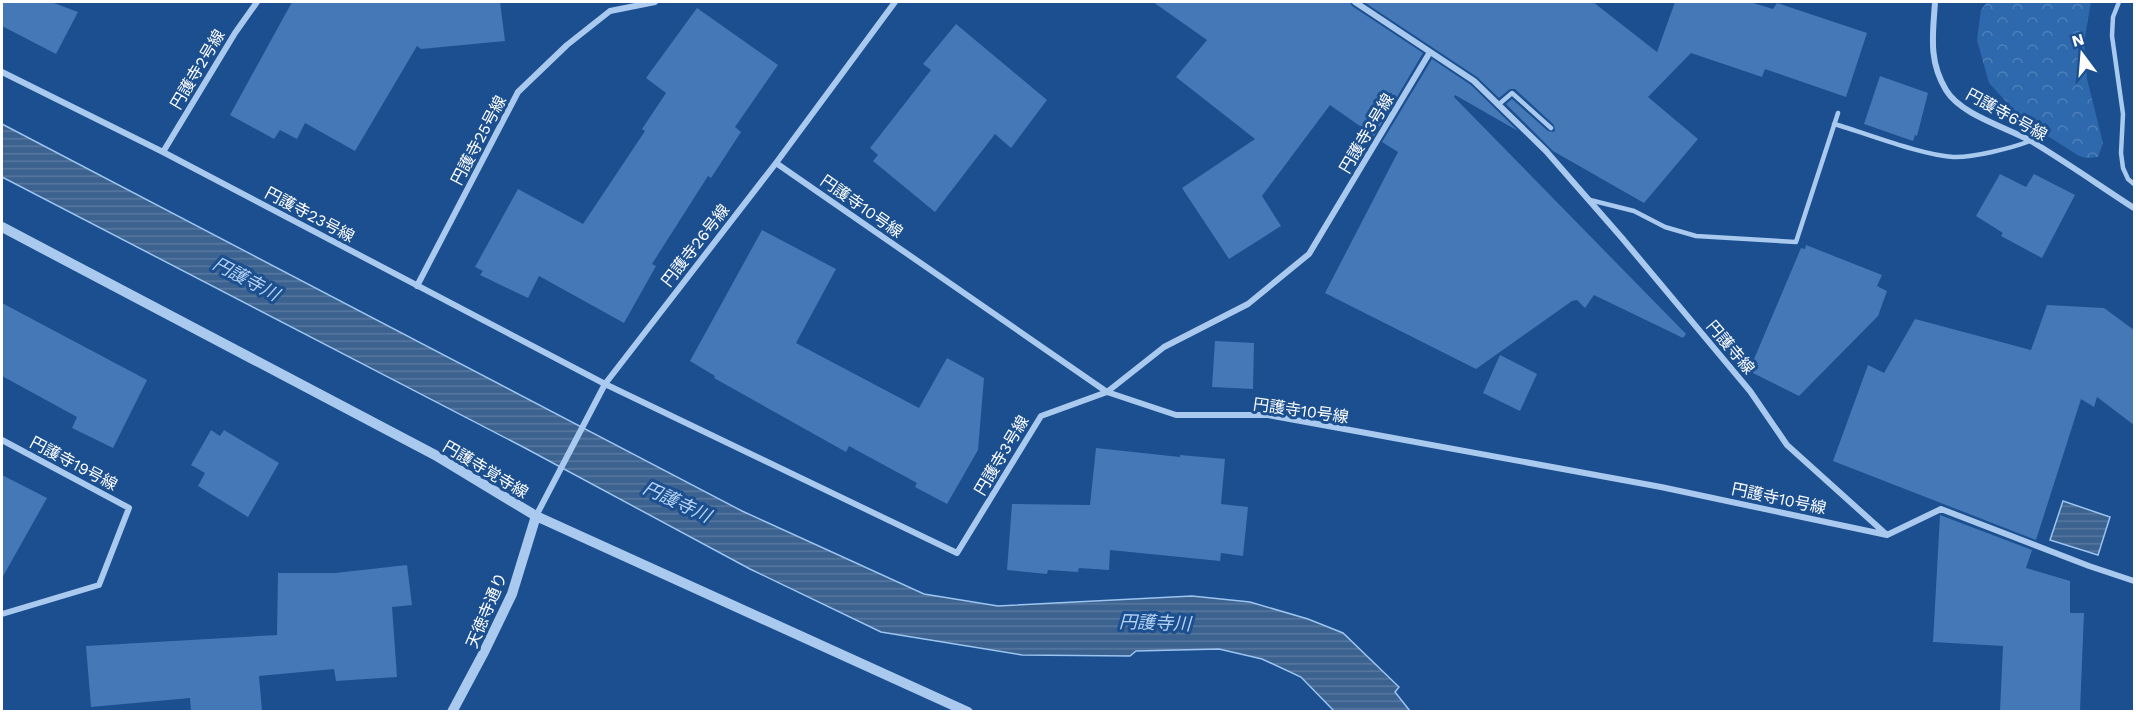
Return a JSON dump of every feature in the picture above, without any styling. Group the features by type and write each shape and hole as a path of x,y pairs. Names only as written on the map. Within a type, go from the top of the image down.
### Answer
{"street":[{"name":"円護寺2号線","path":"163,152 235,33 257,2"},
{"name":"円護寺25号線","path":"417,286 518,92 567,45 610,11 655,2"},
{"name":"円護寺26号線","path":"536,516 605,384 776,163 896,2"},
{"name":"円護寺線","path":"1355,2 1474,81 1546,151 1590,200 1750,392 1787,445 1887,535"},
{"name":"円護寺6号線","path":"1935,2 1932,57 1938,76 1958,105 2030,141 2134,208"},
{"name":"円護寺3号線","path":"605,384 957,553 1041,416 1107,392 1164,347 1248,304 1309,254 1430,52"},
{"name":"円護寺23号線","path":"2,72 163,152 605,384"},
{"name":"円護寺10号線","path":"776,163 1107,392 1176,415 1268,415 1661,487 1887,535"},
{"name":"円護寺覚寺線","path":"2,227 435,455 536,516 968,711"},
{"name":"円護寺19号線","path":"2,440 129,508 99,585 2,614"},
{"path":"1887,535 1941,509 2134,581"},
{"name":"天徳寺通り","path":"452,711 512,594 536,516"}],"lane":[{"path":"2119,2 2113,17 2112,36 2124,114 2121,153 2123,168 2128,179 2134,184"},
{"path":"1498,105 1512,93 1551,128"},
{"path":"1590,200 1634,211 1665,227 1696,236 1796,242 1838,113"},
{"path":"1834,124 1924,151 1955,157 2016,146 2030,141"}],"green space":[{"path":"1987,2 2091,2 2084,42 2087,79 2103,143 2098,157 2079,156 2024,121 1989,83 1977,40 1981,10"}],"water":[{"name":"円護寺川","path":"2,124 742,511 924,594 998,606 1192,596 1250,602 1308,619 1343,633 1399,687 1395,692 1410,711 1334,711 1301,677 1262,659 1219,649 1136,651 1130,656 1022,655 881,632 750,569 525,448 2,177"},
{"path":"2063,501 2110,517 2098,555 2050,540"}],"building":[{"path":"2,2 51,2 78,12 56,54 2,26"},
{"path":"292,2 500,2 505,41 421,49 417,46 355,151 305,123 297,139 280,130 274,139 230,115"},
{"path":"1153,2 1350,2 1352,6 1423,53 1374,136 1330,105 1262,196 1281,226 1229,259 1182,188 1255,139 1176,77 1207,40"},
{"path":"1364,2 1593,2 1657,52 1675,2 1750,2 1773,9 1777,3 1867,33 1846,97 1765,69 1762,77 1691,53 1648,97 1698,139 1644,203 1553,151 1506,104 1512,99 1548,131 1555,131 1554,125 1515,89 1510,89 1499,98 1477,77"},
{"path":"697,8 778,65 735,127 741,132 711,178 708,176 652,264 656,266 624,323 539,276 528,298 480,275 483,271 475,267 518,189 583,224 645,131 642,129 666,93 646,78"},
{"path":"956,24 1047,100 1011,148 995,134 935,212 873,161 878,155 870,148 931,70 923,64"},
{"path":"1432,59 1471,85 1518,131 1455,95 1454,97 1686,334 1683,338 1594,295 1585,308 1577,300 1572,301 1476,369 1325,293 1398,152 1382,142"},
{"path":"1880,76 1928,93 1917,136 1915,135 1913,141 1864,124"},
{"path":"2000,174 2026,187 2034,174 2075,195 2042,258 2001,236 2003,233 1976,216"},
{"path":"762,230 836,269 796,343 919,408 947,358 984,378 978,450 947,504 915,487 917,483 849,446 846,452 714,378 715,376 690,361"},
{"path":"1806,245 1882,275 1877,286 1887,291 1878,316 1799,396 1749,371 1801,248 1805,249"},
{"path":"2,303 147,380 113,448 72,428 77,417 2,376"},
{"path":"2047,305 2104,308 2134,330 2134,425 2097,397 2094,407 2081,399 2036,540 1833,461 1868,365 1884,373 1915,319 2031,350"},
{"path":"1215,341 1254,343 1253,389 1212,387"},
{"path":"1500,355 1537,374 1520,411 1483,393"},
{"path":"211,430 220,436 224,430 279,463 248,517 198,486 205,473 191,465"},
{"path":"1096,448 1180,457 1180,455 1225,459 1221,504 1248,507 1243,556 1221,553 1220,561 1110,550 1109,570 1079,568 1078,572 1048,570 1047,574 1007,570 1012,504 1090,505"},
{"path":"2,475 47,498 2,578"},
{"path":"1940,515 2032,550 2026,568 2070,581 2070,613 2084,613 2080,711 2000,711 2003,646 1933,642"},
{"path":"407,565 412,605 392,607 397,677 336,681 334,669 259,676 262,711 191,711 190,698 91,707 86,646 277,635 278,573 335,573"}]}
